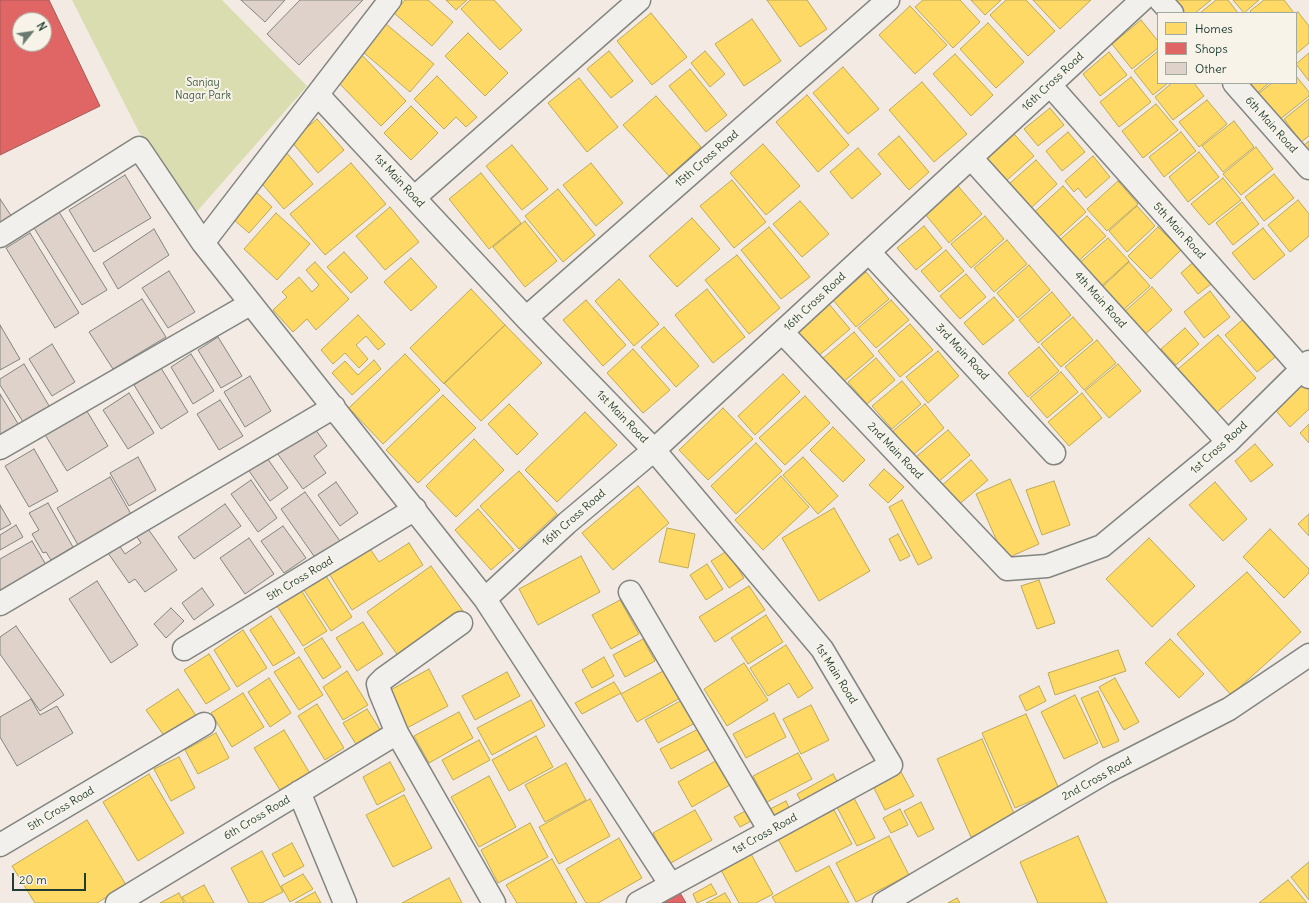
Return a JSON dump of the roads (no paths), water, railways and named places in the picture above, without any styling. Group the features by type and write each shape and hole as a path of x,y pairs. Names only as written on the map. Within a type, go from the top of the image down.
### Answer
{"street":[{"path":"203,243 390,0"},
{"path":"415,197 639,0"},
{"name":"15th Cross Road","path":"526,318 888,0"},
{"name":"16th Cross Road","path":"485,599 566,523 654,450 1142,0"},
{"path":"1160,0 1171,12"},
{"name":"6th Main Road","path":"1235,84 1309,168"},
{"name":"5th Main Road","path":"1050,85 1307,370"},
{"name":"1st Main Road","path":"318,95 415,197 526,318 654,450 822,649 891,765"},
{"path":"0,236 139,148 203,243 485,599 671,885"},
{"name":"4th Main Road","path":"971,158 1228,442"},
{"name":"3rd Main Road","path":"870,252 1054,453"},
{"path":"0,448 250,304"},
{"name":"2nd Main Road","path":"782,332 1007,569"},
{"name":"1st Cross Road","path":"1007,569 1047,566 1102,546 1228,442 1307,370"},
{"path":"0,604 334,407"},
{"name":"5th Cross Road","path":"184,649 415,509"},
{"path":"630,592 770,831"},
{"path":"461,623 383,678 378,684 397,733 494,903"},
{"name":"2nd Cross Road","path":"884,903 1106,772 1228,709 1309,655"},
{"name":"5th Cross Road","path":"0,845 204,724"},
{"name":"6th Cross Road","path":"117,903 397,733"},
{"name":"1st Cross Road","path":"638,903 891,765"},
{"path":"299,792 345,903"}],"park label":[{"name":"Sanjay Nagar Park","path":"203,89"}]}
